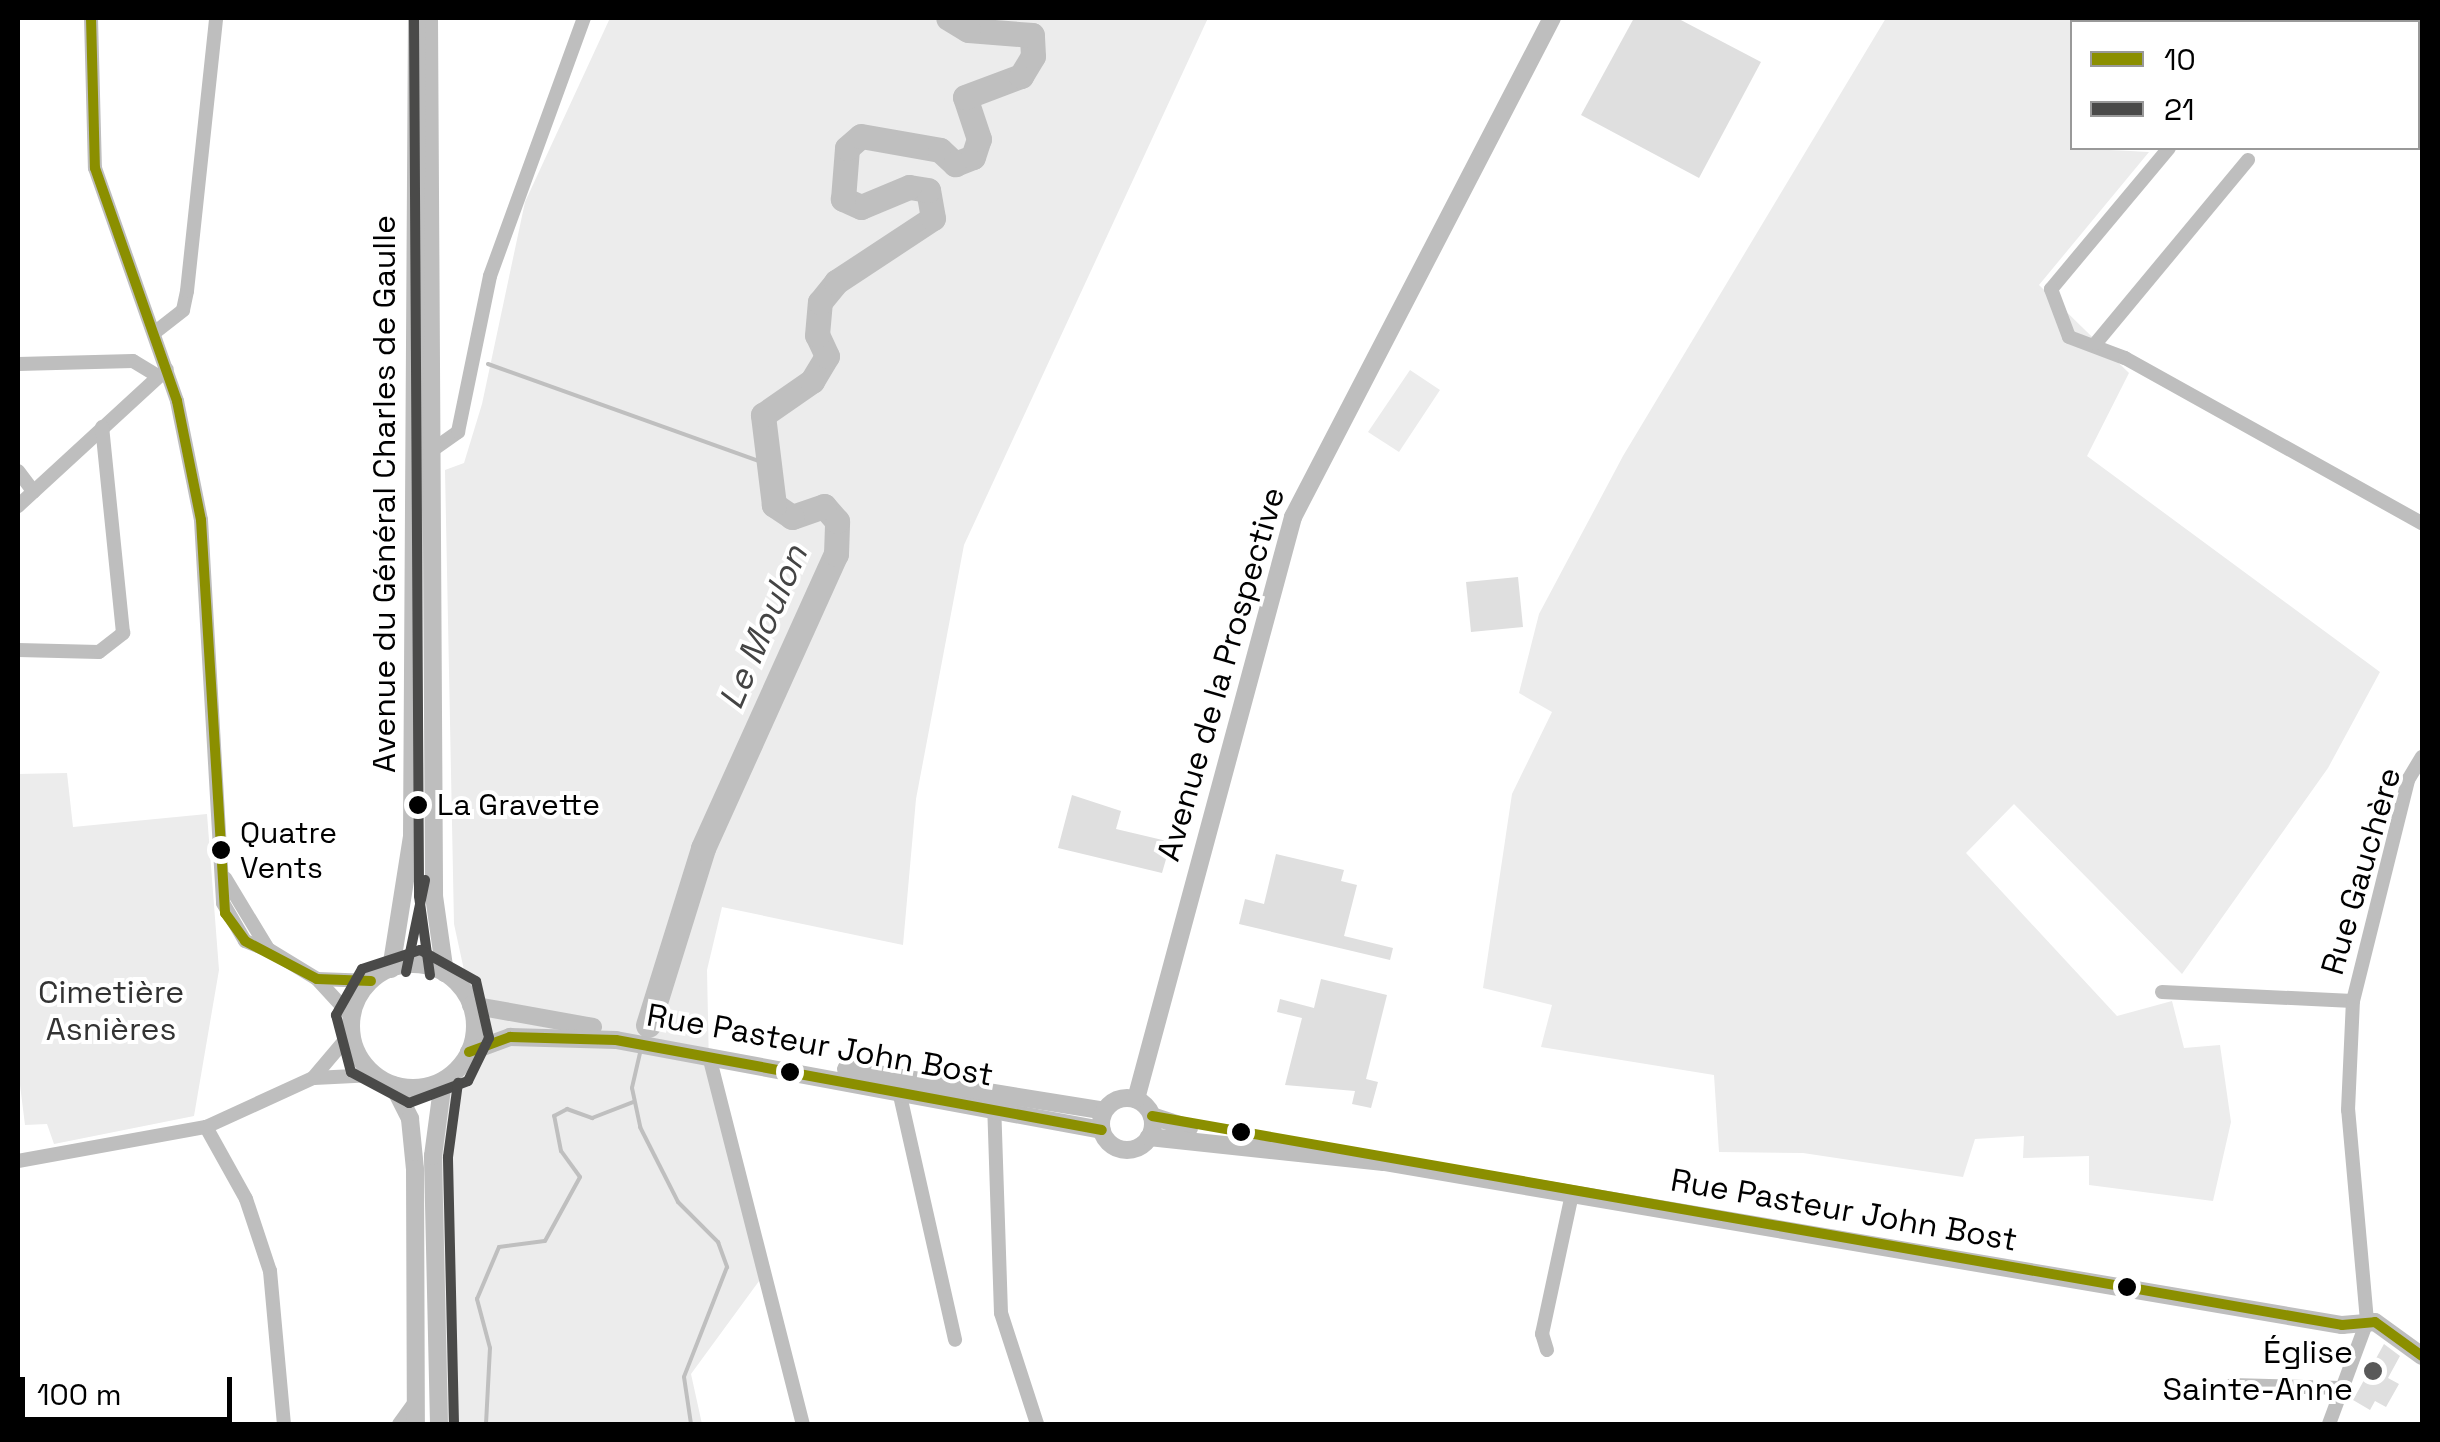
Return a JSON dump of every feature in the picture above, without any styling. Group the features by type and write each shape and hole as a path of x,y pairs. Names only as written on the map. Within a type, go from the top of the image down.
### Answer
{"main road":[{"name":"Avenue du Général Charles de Gaulle","path":"417,18 422,456 434,927 445,973 471,1004"},
{"name":"Avenue du Général Charles de Gaulle","path":"391,968 410,878 429,18"},
{"name":"Avenue de la Prospective","path":"1136,1099 1294,517 1552,18"},
{"path":"443,1080 393,1085 374,1075 351,1025 371,981 391,968 445,973"},
{"path":"438,1424 433,1156 443,1080 470,1052 471,1004"},
{"name":"Rue Pasteur John Bost","path":"471,1004 616,1036 1103,1121 1119,1148 1149,1137 1312,1151"},
{"name":"Rue Pasteur John Bost","path":"470,1052 510,1037 616,1036"},
{"name":"Rue Pasteur John Bost","path":"663,1043 709,1056 899,1091 995,1100"},
{"path":"393,1085 410,1119 415,1169 416,1424"},
{"path":"1103,1121 1136,1099 1152,1116 1149,1137"},
{"name":"Rue Pasteur John Bost","path":"1152,1116 1312,1151 2324,1322 2367,1321"},
{"path":"2367,1321 2422,1356"}],"street":[{"path":"90,18 91,151 154,333 210,588 223,903 234,936 269,950 317,979 351,1025 313,1078"},
{"path":"154,333 183,310 188,291 216,18"},
{"path":"422,456 458,432 490,276 584,18"},
{"path":"2167,150 2047,297 2069,338 2096,344 2422,523"},
{"path":"2096,344 2248,160"},
{"path":"18,364 134,361 161,372"},
{"path":"18,506 161,372"},
{"path":"18,650 99,652 120,640 102,426"},
{"path":"18,471 34,492"},
{"name":"Rue Gauchère","path":"2367,1321 2348,1110 2352,1001 2422,756"},
{"path":"224,877 269,950"},
{"path":"317,979 371,981"},
{"name":"Rue Gauchère","path":"2162,992 2352,1001"},
{"path":"709,1056 803,1424"},
{"path":"18,1161 206,1127 313,1078 374,1075"},
{"path":"899,1091 955,1340"},
{"path":"995,1100 1001,1313 1037,1424"},
{"path":"206,1127 246,1199 270,1271 284,1424"},
{"path":"1546,1350 1542,1334 1572,1194"},
{"path":"2329,1424 2367,1321"},
{"path":"2232,1386 2340,1388"},
{"path":"400,1424 416,1401"}],"green space":[{"path":"610,18 1208,18 964,545 916,799 903,945 722,907 707,970 709,1067 762,1277 691,1374 702,1424 439,1424 433,1194 443,1081 464,1066 475,1021 454,924 445,470 464,463 482,404 525,202"},
{"path":"1886,18 2162,18 2070,20 2070,150 2149,152 2039,285 2129,373 2087,456 2380,672 2328,768 2182,974 2014,804 1966,853 2117,1016 2172,1001 2184,1048 2220,1045 2231,1122 2213,1201 2089,1185 2089,1156 2023,1158 2024,1136 1975,1139 1963,1177 1803,1153 1719,1152 1714,1075 1541,1047 1552,1005 1483,988 1512,794 1552,712 1519,693 1539,614 1623,456"},
{"path":"1410,370 1440,390 1399,452 1368,432"},
{"name":"Cimetière Asnières","path":"67,773 73,827 207,814 219,970 194,1116 54,1144 47,1124 25,1125 18,1069 18,774"}],"building":[{"path":"1634,18 1677,18 1761,62 1699,178 1581,115"},
{"path":"1518,577 1523,627 1471,632 1466,582"},
{"path":"1072,795 1121,811 1116,829 1171,842 1162,873 1058,848"},
{"path":"1276,854 1344,870 1341,881 1357,885 1344,936 1393,948 1390,960 1239,924 1245,899 1264,904"},
{"path":"1321,979 1387,995 1366,1079 1378,1082 1371,1108 1352,1104 1355,1091 1285,1085 1302,1018 1277,1012 1280,999 1314,1008"},
{"name":"Église Sainte-Anne","path":"2384,1344 2400,1356 2388,1378 2399,1384 2386,1407 2375,1401 2370,1410 2353,1400"}],"waterway":[{"name":"Le Moulon","path":"648,1025 703,848 836,554 837,521 824,506 792,517 774,505 763,415 812,381 827,356 817,335 820,302 836,282 933,218 928,190 909,187 861,207 843,199 847,148 861,136 940,150 955,164 973,157 979,139 965,97 1021,76 1033,56 1032,35 968,30 948,18"},
{"path":"488,364 767,464"},
{"name":"Le Moulon","path":"644,1039 648,1025"},
{"name":"Le Moulon","path":"640,1053 632,1088 640,1127 678,1202 718,1242 727,1267 684,1377 691,1424"},
{"path":"486,1424 490,1348 477,1299 499,1247 545,1241 580,1177 561,1151 554,1116 567,1109 592,1118 633,1102"}],"transit line":[{"name":"10","path":"91,18 95,168 177,401 201,520 225,913 245,941 317,979 371,981"},
{"name":"21","path":"414,18 419,896 430,975"},
{"name":"21","path":"406,972 425,880"},
{"name":"21","path":"420,950 476,981 489,1038 468,1081 409,1103 351,1072 336,1015 362,969 420,950"},
{"name":"10","path":"469,1052 510,1037 616,1040 1102,1130"},
{"name":"21","path":"454,1424 448,1157 458,1083"},
{"name":"10","path":"1152,1116 2342,1325 2375,1322 2422,1356"}],"place":[{"name":"La Gravette","path":"418,805"},
{"name":"Quatre Vents","path":"221,850"},
{"name":"Église Sainte-Anne","path":"2373,1371"}]}
